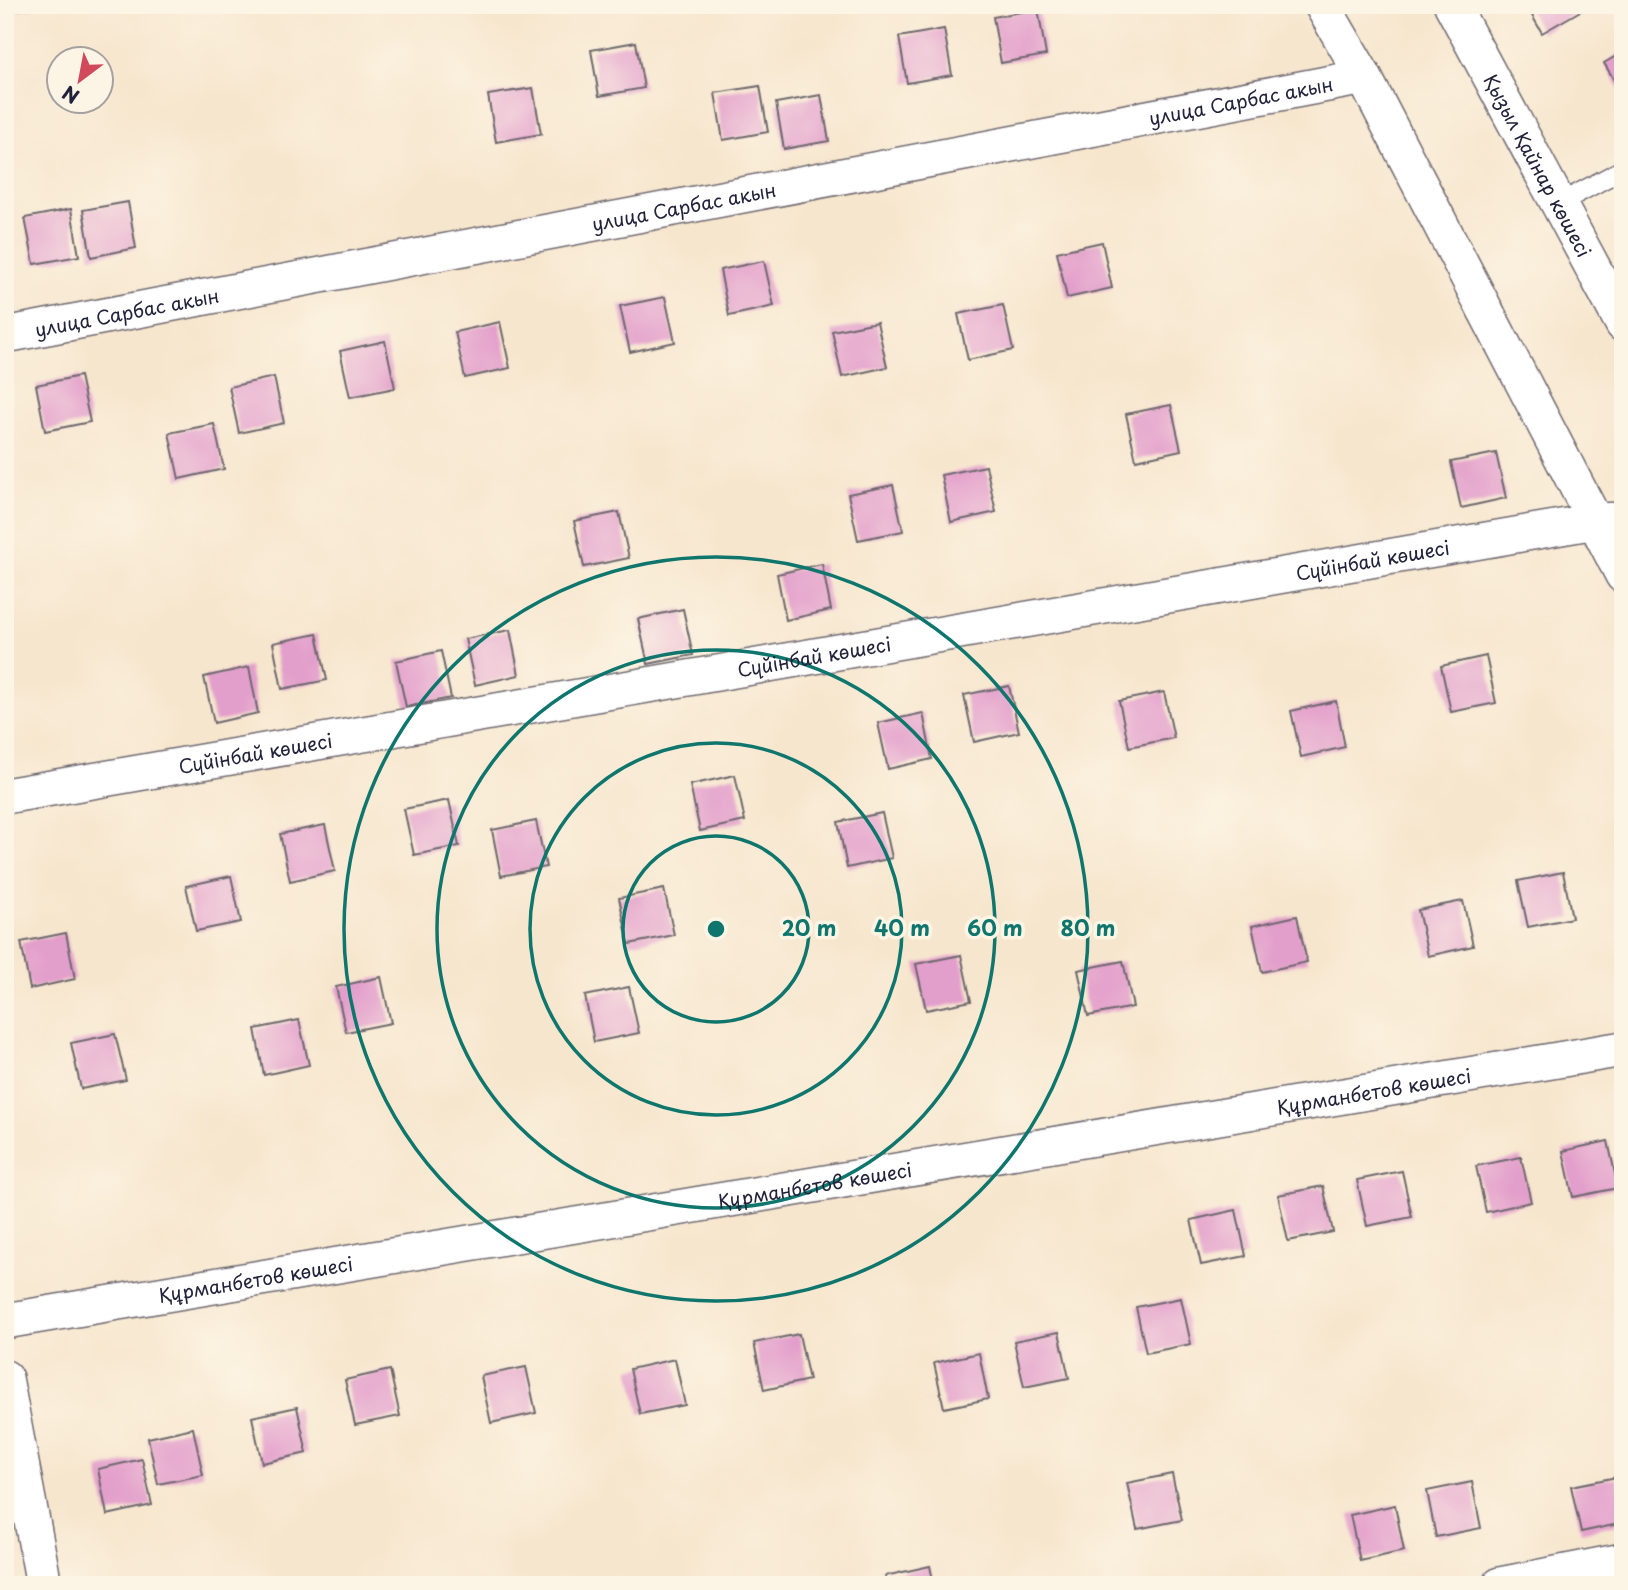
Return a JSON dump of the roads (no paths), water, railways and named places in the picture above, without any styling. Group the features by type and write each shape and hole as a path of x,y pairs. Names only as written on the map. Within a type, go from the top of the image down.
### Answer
{"street":[{"path":"1322,5 1609,520 1623,575"},
{"name":"Қызыл Қайнар көшесі","path":"1452,5 1623,324"},
{"name":"улица Сарбас акын","path":"5,335 1364,77"},
{"name":"Сүйінбай көшесі","path":"5,796 1609,520"},
{"name":"Құрманбетов көшесі","path":"5,1321 1623,1049"},
{"path":"5,1378 44,1585"},
{"path":"1500,1585 1623,1561"}],"lane":[{"path":"1558,204 1623,169"}]}
